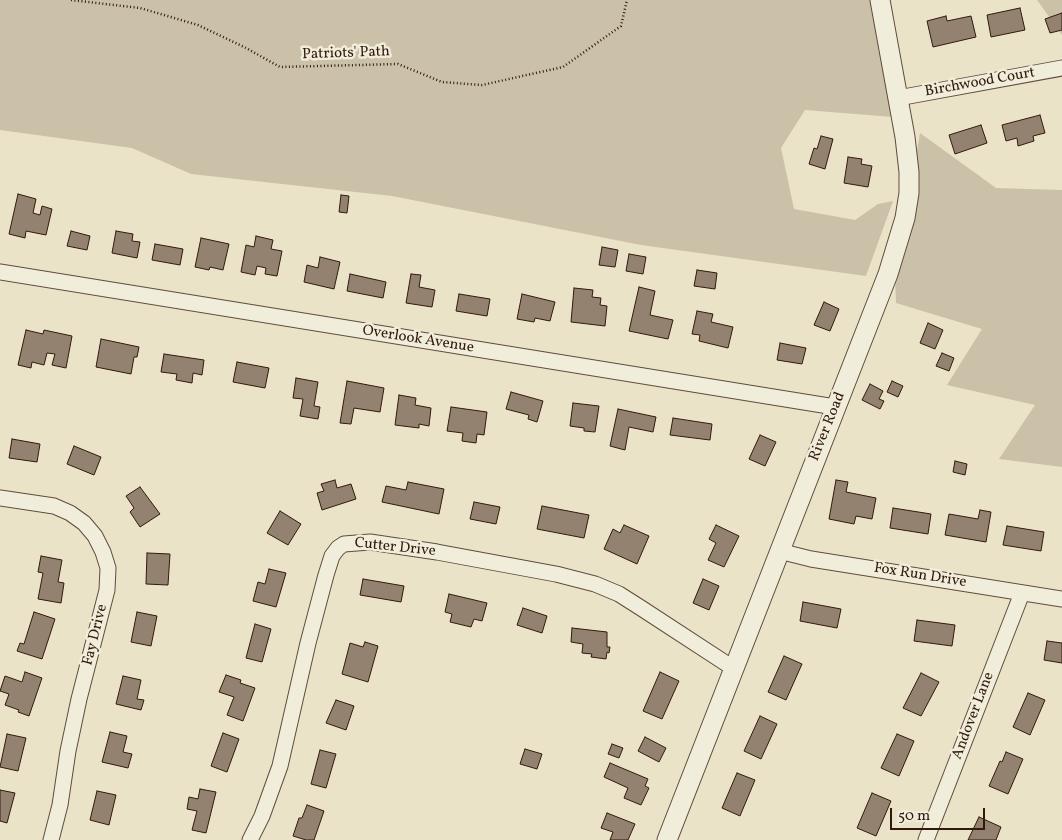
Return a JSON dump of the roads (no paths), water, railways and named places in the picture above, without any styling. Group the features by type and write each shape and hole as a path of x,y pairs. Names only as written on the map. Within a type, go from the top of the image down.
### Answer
{"street":[{"name":"River Road","path":"666,840 888,274 906,218 909,172 880,0"},
{"name":"Birchwood Court","path":"898,98 1062,68"},
{"name":"Overlook Avenue","path":"0,272 836,407"},
{"name":"Fay Drive","path":"0,498 54,506 70,513 84,523 95,536 108,568 107,590 79,699 68,751 60,805 51,840"},
{"name":"Cutter Drive","path":"250,840 262,816 280,766 308,644 332,556 344,544 370,542 437,552 556,574 595,584 626,599 733,668"},
{"name":"Fox Run Drive","path":"779,550 811,559 1062,599"},
{"name":"Andover Lane","path":"926,840 1022,592"}]}
